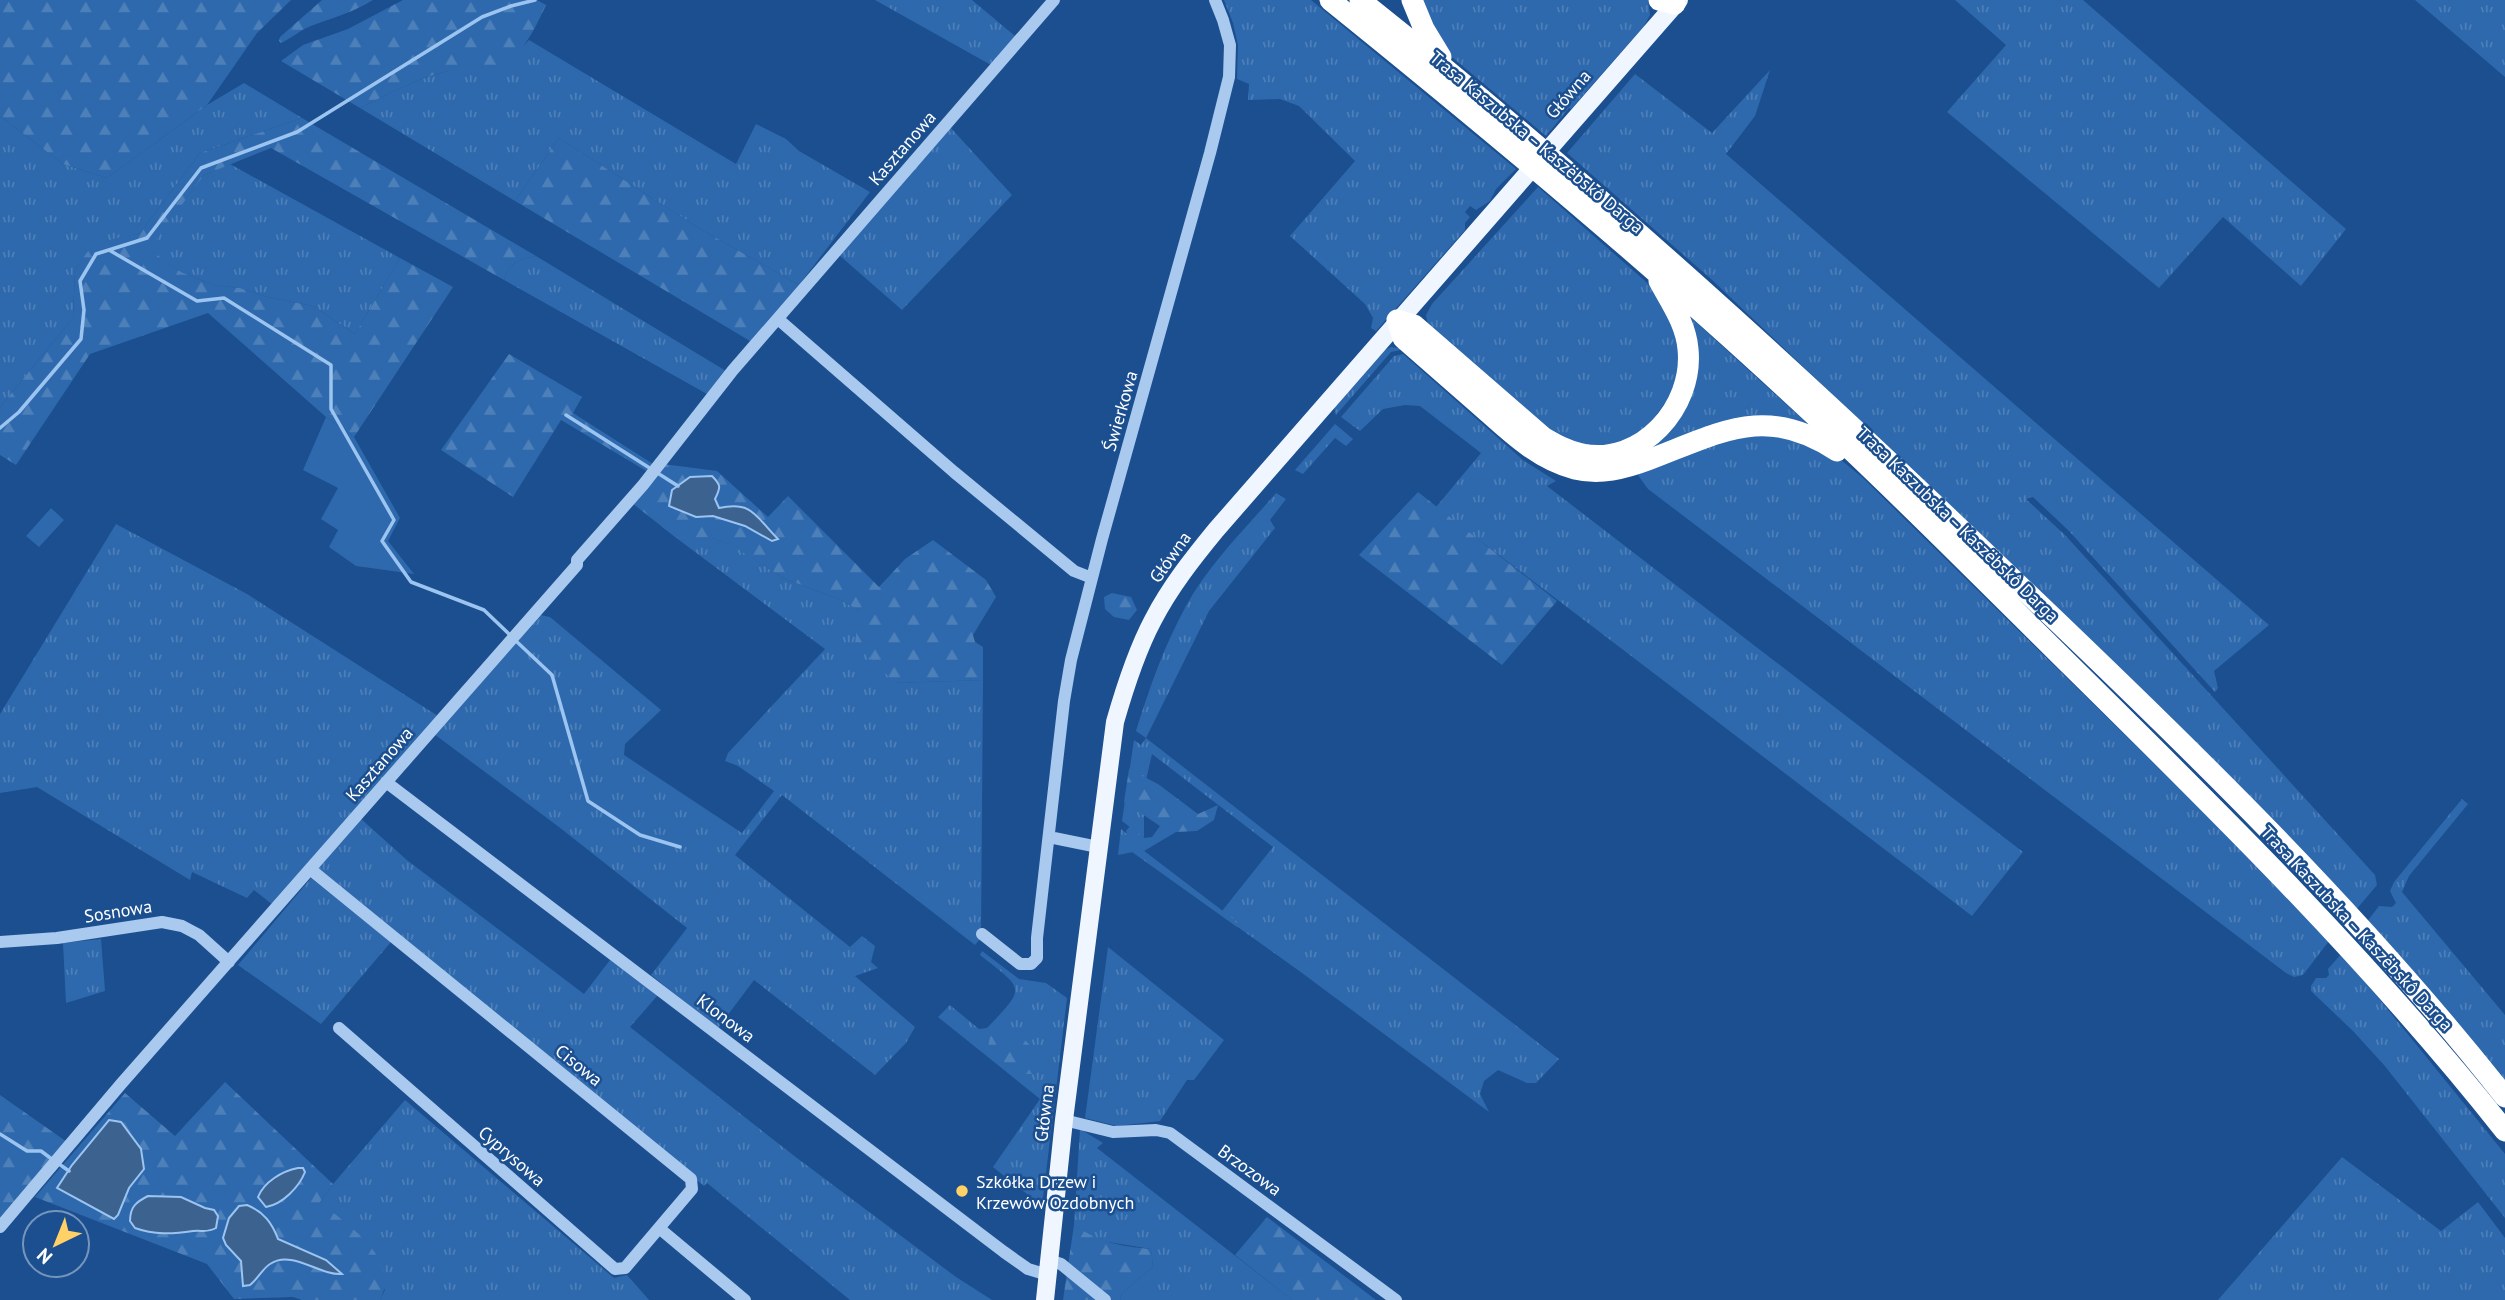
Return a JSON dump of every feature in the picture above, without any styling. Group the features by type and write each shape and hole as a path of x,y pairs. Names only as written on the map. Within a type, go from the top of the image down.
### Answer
{"highway":[{"name":"Trasa Kaszubska – Kaszëbskô Darga","path":"1330,0 1486,126 1650,267 1788,391 1911,508 2265,861 2398,1003 2505,1131"},
{"name":"Trasa Kaszubska – Kaszëbskô Darga","path":"1360,0 1613,209 1906,476 2083,646 2334,900 2410,983 2505,1097"},
{"path":"1412,0 1424,29 1451,73"},
{"path":"1397,320 1414,325 1542,437 1583,454 1610,454 1638,444 1657,431 1672,413 1685,384 1689,367 1687,337 1682,322 1650,267"},
{"path":"1397,320 1404,338 1413,346 1534,451 1562,465 1591,472 1616,470 1722,432 1773,424 1817,437 1911,508"}],"main road":[{"name":"Główna","path":"1045,1300 1064,1120 1115,722 1132,666 1153,618 1186,568 1216,530 1571,122 1672,1"}],"street":[{"name":"Kasztanowa","path":"0,1227 577,565 577,560 643,485 733,370 1054,0"},
{"name":"Świerkowa","path":"982,934 1020,964 1031,964 1037,958 1037,937 1064,701 1092,578 1229,77 1230,45 1215,0"},
{"path":"778,319 954,472 1074,571 1092,578"},
{"name":"Klonowa","path":"386,782 1004,1252 1028,1269 1061,1264 1105,1300"},
{"path":"1049,837 1098,847"},
{"name":"Cisowa","path":"310,869 691,1179 692,1189 659,1228"},
{"name":"Sosnowa","path":"0,942 57,938 162,922 182,926 200,936 229,962"},
{"name":"Cyprysowa","path":"339,1028 615,1269 625,1268 659,1228"},
{"name":"Brzozowa","path":"1064,1120 1113,1132 1156,1130 1170,1133 1396,1300"},
{"path":"659,1228 745,1300"}],"green space":[{"path":"0,0 291,0 257,33 207,105 107,178 63,164 0,116"},
{"path":"322,0 373,0 307,28 281,43 279,41 280,37"},
{"path":"403,0 537,0 546,5 526,42 505,62 488,68 447,71 430,76 360,108 281,61 303,45 348,29"},
{"path":"875,0 972,0 1015,36 991,65"},
{"path":"1224,0 1311,0 1516,169 1496,189 1490,201 1476,210 1470,206 1465,212 1470,217 1465,223 1465,230 1376,331 1371,328 1373,318 1365,304 1290,236 1355,161 1299,106 1280,99 1248,100 1249,84 1237,79 1238,45"},
{"path":"1417,0 1648,0 1650,15 1644,26 1546,136 1453,58 1439,43"},
{"path":"1955,0 2083,0 2346,229 2301,286 2223,217 2159,288 1947,112 2006,45"},
{"path":"2415,0 2505,0 2505,77"},
{"path":"529,40 736,164 756,124 786,139 799,151 870,192 799,285 697,227 559,138 515,201 360,108 430,76 496,64 517,52"},
{"path":"1770,70 1755,116 1726,154 2269,625 2214,671 2218,688 2215,692 2069,531 2033,497 2028,498 2027,500 2065,535 2375,875 2377,885 2355,911 2011,564 1711,279 1567,153 1635,74 1712,133"},
{"path":"244,83 302,118 200,153 140,233 94,244 75,269 73,318 0,407 0,116 63,164 107,178 207,105"},
{"path":"302,118 536,256 516,263 504,280 271,148 204,175 149,249 181,272 214,285 240,288 267,297 313,306 355,334 400,258 453,287 354,437 326,417 208,313 90,354 16,465 0,455 0,407 73,318 75,269 94,243 140,233 200,153"},
{"path":"950,127 1012,195 902,310 839,255"},
{"path":"559,138 697,227 799,285 750,341 515,201"},
{"path":"230,164 400,258 355,334 313,306 267,297 240,288 214,285 181,272 148,249 204,175"},
{"path":"1538,187 1656,292 1679,334 1678,386 1641,435 1595,449 1554,436 1428,324 1426,315 1432,304"},
{"path":"536,256 726,371 707,394 504,280 516,263"},
{"path":"1687,314 1810,426 1792,422 1596,466 1576,459 1669,427"},
{"path":"1391,347 1405,349 1391,352 1336,415 1334,407 1383,351"},
{"path":"509,354 582,397 573,413 653,464 648,472 561,420 513,497 441,450"},
{"path":"1403,354 1523,460 1556,481 1547,486 2023,852 1972,916 1436,507 1481,453 1420,406 1405,405 1383,409 1360,431 1341,417 1394,356"},
{"path":"326,417 354,437 400,518 388,541 414,574 356,566 329,547 338,530 321,519 338,488 303,470"},
{"path":"1335,424 1353,439 1346,446 1335,438 1303,474 1295,470"},
{"path":"1759,430 1835,455 1863,478 2232,840 2329,941 2303,975 2294,977 2286,973 1648,489 1635,471"},
{"path":"663,464 717,471 768,517 788,496 879,587 905,559 933,540 986,580 996,597 973,635 975,642 983,647 983,680 895,683 855,643 860,611 841,600 783,578 733,546 712,538 675,537 632,503"},
{"path":"1418,492 1557,601 1502,665 1359,555"},
{"path":"1276,493 1286,499 1270,520 1275,528 1209,611 1146,738 1136,731 1158,668 1186,606 1216,562"},
{"path":"51,508 64,520 39,547 26,536"},
{"path":"116,524 247,594 438,716 273,905 254,890 247,898 192,872 190,880 37,787 0,793 0,714"},
{"path":"675,537 712,538 734,546 783,578 841,600 860,611 895,683 983,680 981,938 975,945 782,795 735,855 850,947 862,936 875,946 871,962 878,968 855,976 915,1027 906,1043 875,1075 754,980 718,1028 651,975 687,928 559,827 434,734 540,615 550,617 661,710 625,744 624,755 742,833 774,791 738,766 725,761 728,753 825,649"},
{"path":"1112,593 1131,597 1137,610 1129,620 1114,617 1105,609 1104,597"},
{"path":"1146,738 1559,1059 1536,1083 1527,1083 1498,1070 1484,1081 1480,1094 1489,1112 1133,852 1118,855 1121,829 1143,847 1144,851 1222,911 1273,847 1152,754 1144,789 1144,838 1122,821 1134,740 1141,745"},
{"path":"1129,769 1158,784 1198,814 1218,805 1214,820 1197,831 1176,832 1144,851 1240,924 1237,927 1132,852 1126,831 1130,826 1144,838 1152,837 1160,826 1124,802"},
{"path":"2462,799 2468,804 2409,876 2402,892 2505,1015 2505,1087 2366,923 2379,906 2392,907 2396,903 2390,891 2394,882"},
{"path":"360,818 408,861 584,994 610,960 658,995 630,1027 793,1155 956,1277 992,1300 850,1300 707,1183 704,1186 317,870"},
{"path":"311,878 391,942 321,1024 238,965"},
{"path":"101,939 105,991 66,1003 63,943"},
{"path":"1108,947 1224,1040 1194,1080 1187,1080 1160,1121 1117,1126 1085,1118"},
{"path":"982,951 1019,979 1046,983 1067,998 1042,1206 993,1167 1040,1099 938,1017 950,1005 979,1029 987,1028 1009,1004 1015,989 1012,982 980,955"},
{"path":"2342,953 2505,1154 2505,1218 2384,1065 2311,991 2316,978 2326,978 2329,975 2328,969"},
{"path":"999,1031 1017,1035 1031,1047 1036,1063 1032,1074 1012,1070 992,1053 988,1047 990,1037"},
{"path":"225,1082 333,1184 320,1202 357,1232 378,1257 384,1271 385,1285 380,1300 302,1300 293,1297 234,1299 207,1264 91,1219 91,1209 66,1209 35,1197 125,1093 175,1136"},
{"path":"0,1095 67,1142 0,1220"},
{"path":"405,1100 614,1278 627,1275 649,1300 380,1300 385,1290 320,1202"},
{"path":"1080,1129 1103,1143 1097,1148 1292,1300 1120,1300 1122,1293 1153,1267 1151,1249 1096,1240 1074,1225"},
{"path":"2342,1157 2441,1231 2478,1202 2505,1238 2505,1300 2218,1300"},
{"path":"1267,1217 1376,1300 1292,1300 1235,1255"},
{"path":"1074,1225 1111,1243 1151,1249 1153,1267 1122,1293 1120,1300 1063,1300"}],"shaded area":[{"path":"712,476 719,486 715,499 719,508 739,507 753,512 778,539 772,541 745,526 713,516 696,517 669,506 672,490 690,477"},
{"path":"109,1120 121,1122 141,1149 144,1169 129,1188 114,1219 57,1188"},
{"path":"303,1168 305,1172 295,1189 284,1199 266,1207 258,1197 269,1182"},
{"path":"148,1196 181,1197 214,1210 218,1216 216,1228 207,1231 164,1233 135,1228 130,1216 137,1203"},
{"path":"247,1205 267,1219 278,1239 326,1260 342,1274 333,1274 297,1261 279,1260 267,1266 250,1285 243,1286 241,1261 223,1238 229,1218 239,1206"}],"waterway":[{"path":"0,428 19,412 81,339 84,310 80,281 96,254 147,238 201,168 297,132 482,17 535,0"},
{"path":"109,250 197,301 224,298 331,365 331,409 394,520 382,541 411,582 484,610 510,635"},
{"path":"566,415 678,486"},
{"path":"516,641 552,675 588,801 640,835 680,847"},
{"path":"0,1134 27,1151 41,1151 53,1160"},
{"path":"59,1164 69,1171"}],"place":[{"name":"Szkółka Drzew i Krzewów Ozdobnych","path":"962,1191"}]}
